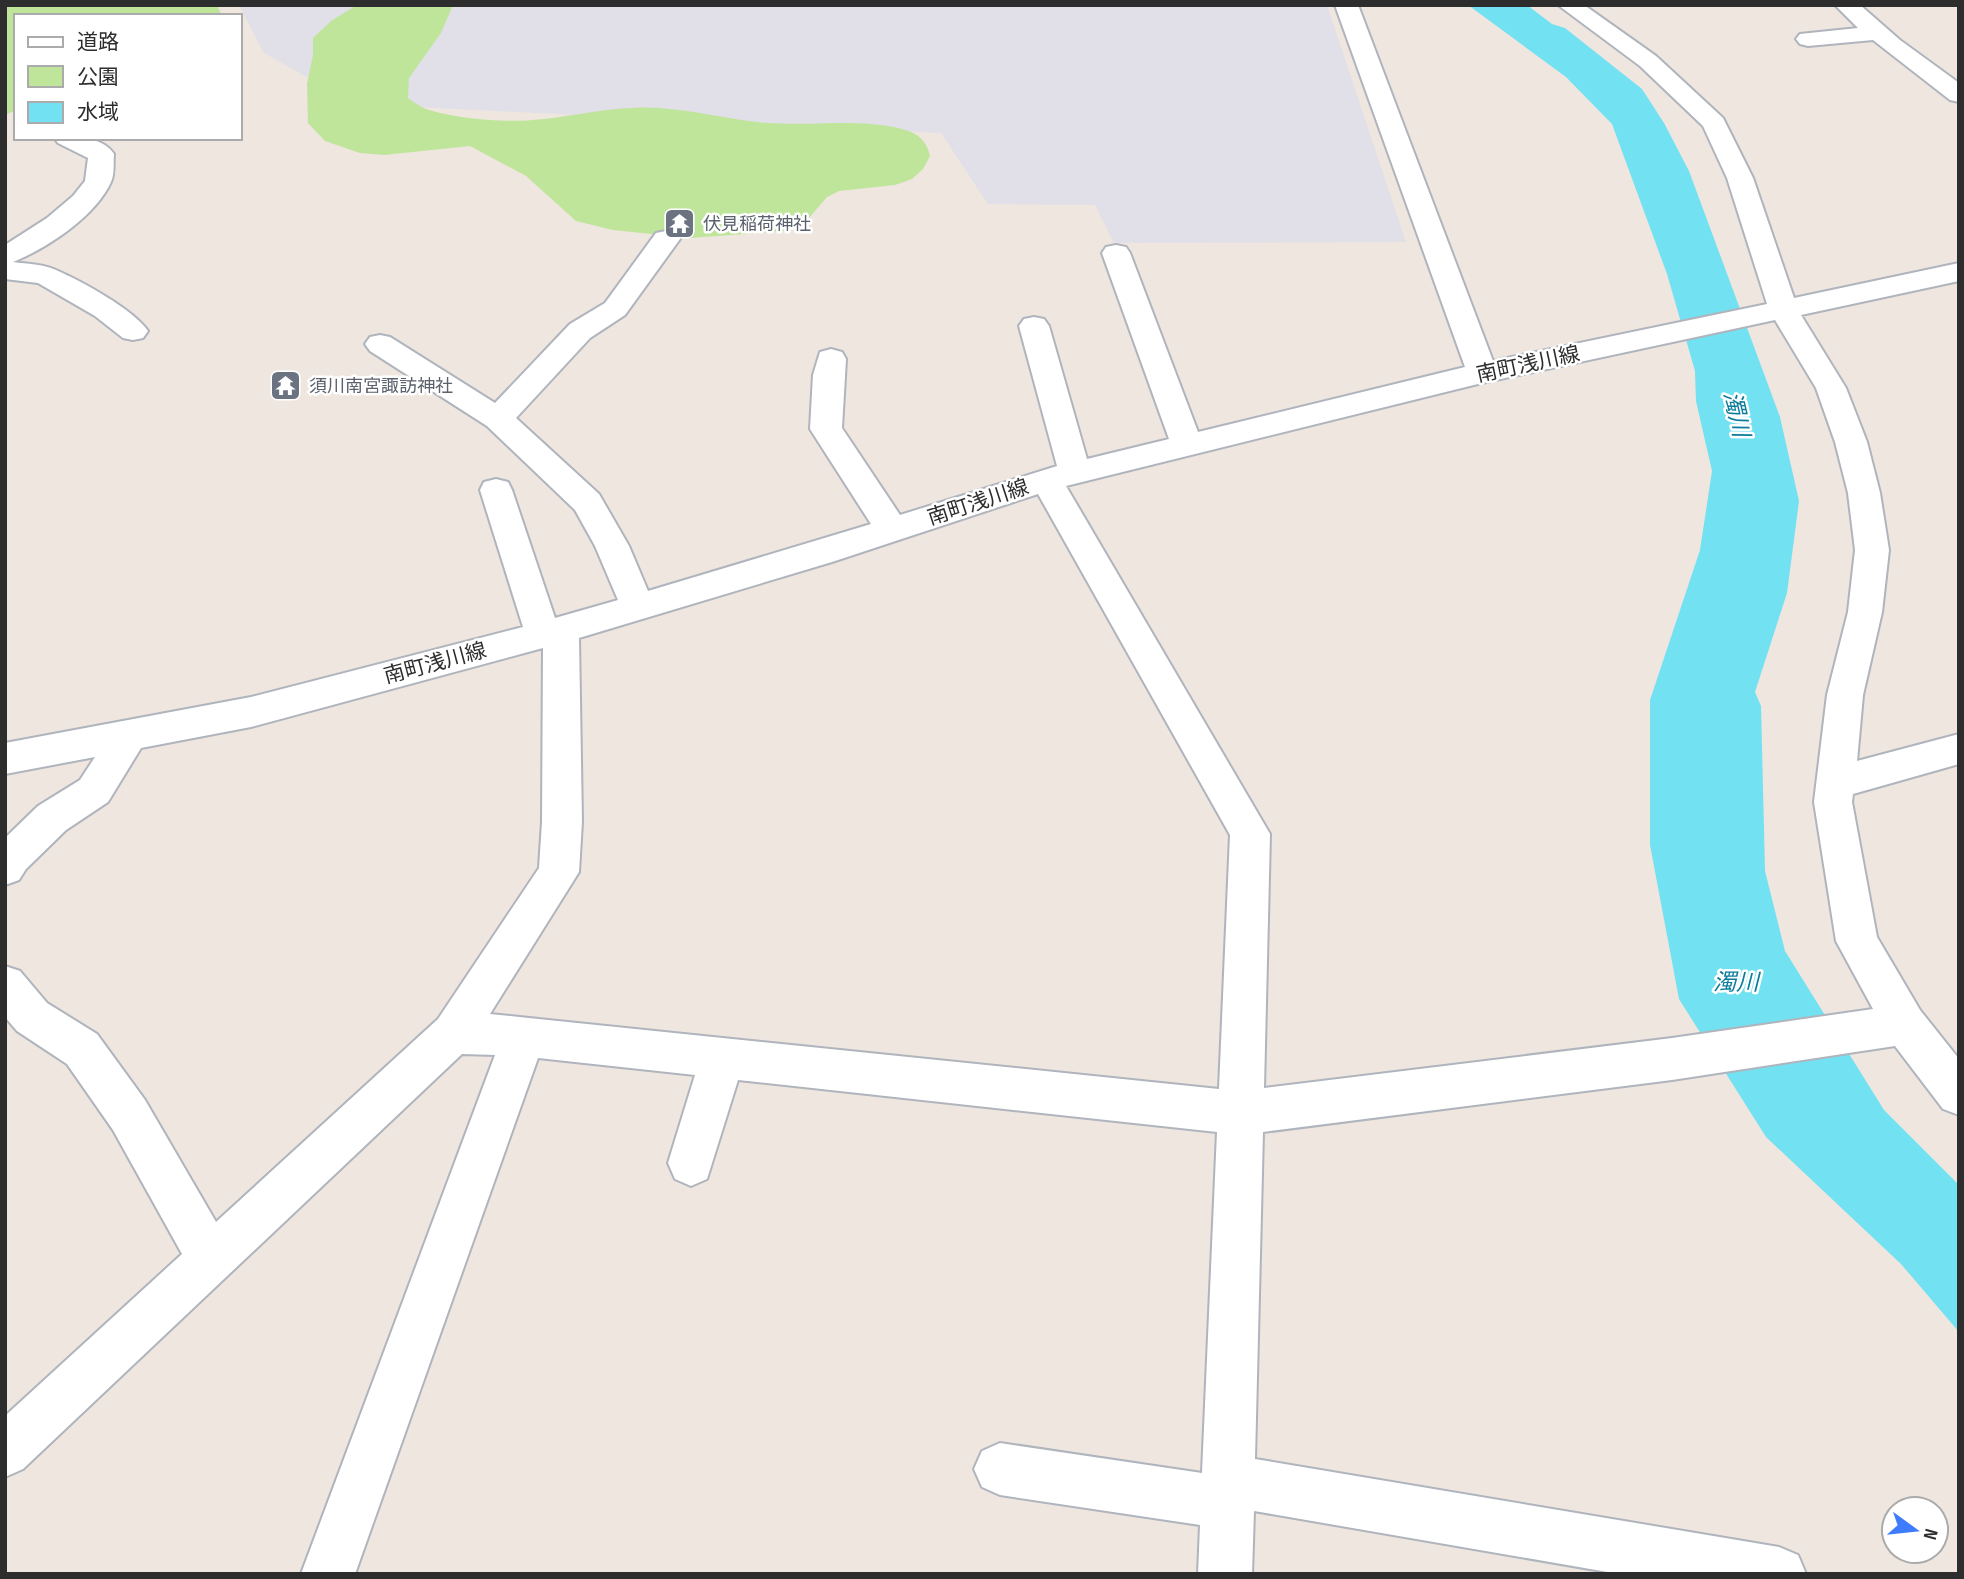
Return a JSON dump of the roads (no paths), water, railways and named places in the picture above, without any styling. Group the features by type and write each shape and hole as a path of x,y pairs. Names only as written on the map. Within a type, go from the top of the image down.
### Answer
{"street":[{"path":"1346,5 1482,373"},
{"path":"1569,5 1648,61 1714,123 1740,178 1776,312 1831,388 1852,442 1864,493 1872,550 1865,612 1845,695 1833,802 1857,941 1897,1026 1959,1094"},
{"path":"1846,5 1959,95"},
{"path":"1808,39 1878,33"},
{"path":"5,256 22,248 75,210 98,181 101,154 71,140"},
{"path":"498,419 580,331 615,309 666,239"},
{"path":"1116,253 1188,445"},
{"path":"5,271 45,275 105,310 133,331"},
{"name":"南町浅川線","path":"5,759 251,712 552,632 1061,477 1188,445 1482,373 1959,272"},
{"path":"1034,326 1061,477 1250,834 1225,1574"},
{"path":"380,344 498,419 587,502 612,546 638,607"},
{"path":"831,359 826,429 892,530"},
{"path":"5,1451 453,1033 559,872 562,822 552,632 496,490"},
{"path":"5,868 12,857 52,818 94,791 129,735"},
{"path":"1835,783 1959,749"},
{"path":"5,985 32,1017 82,1049 129,1115 211,1259"},
{"path":"453,1033 524,1036 1240,1113 1672,1059 1897,1026"},
{"path":"328,1574 524,1036"},
{"path":"691,1163 723,1057"},
{"path":"1000,1469 1228,1492 1779,1574"}],"water":[{"name":"濁川","path":"1468,5 1527,5 1552,24 1565,28 1642,89 1664,123 1689,171 1780,417 1799,501 1787,593 1755,692 1761,706 1765,871 1785,951 1884,1110 1959,1185 1959,1332 1901,1264 1766,1137 1679,999 1650,845 1650,700 1700,550 1712,471 1696,401 1695,371 1667,274 1612,124 1566,77"}],"place":[{"name":"伏見稲荷神社","path":"680,224"},
{"name":"須川南宮諏訪神社","path":"286,386"}]}
